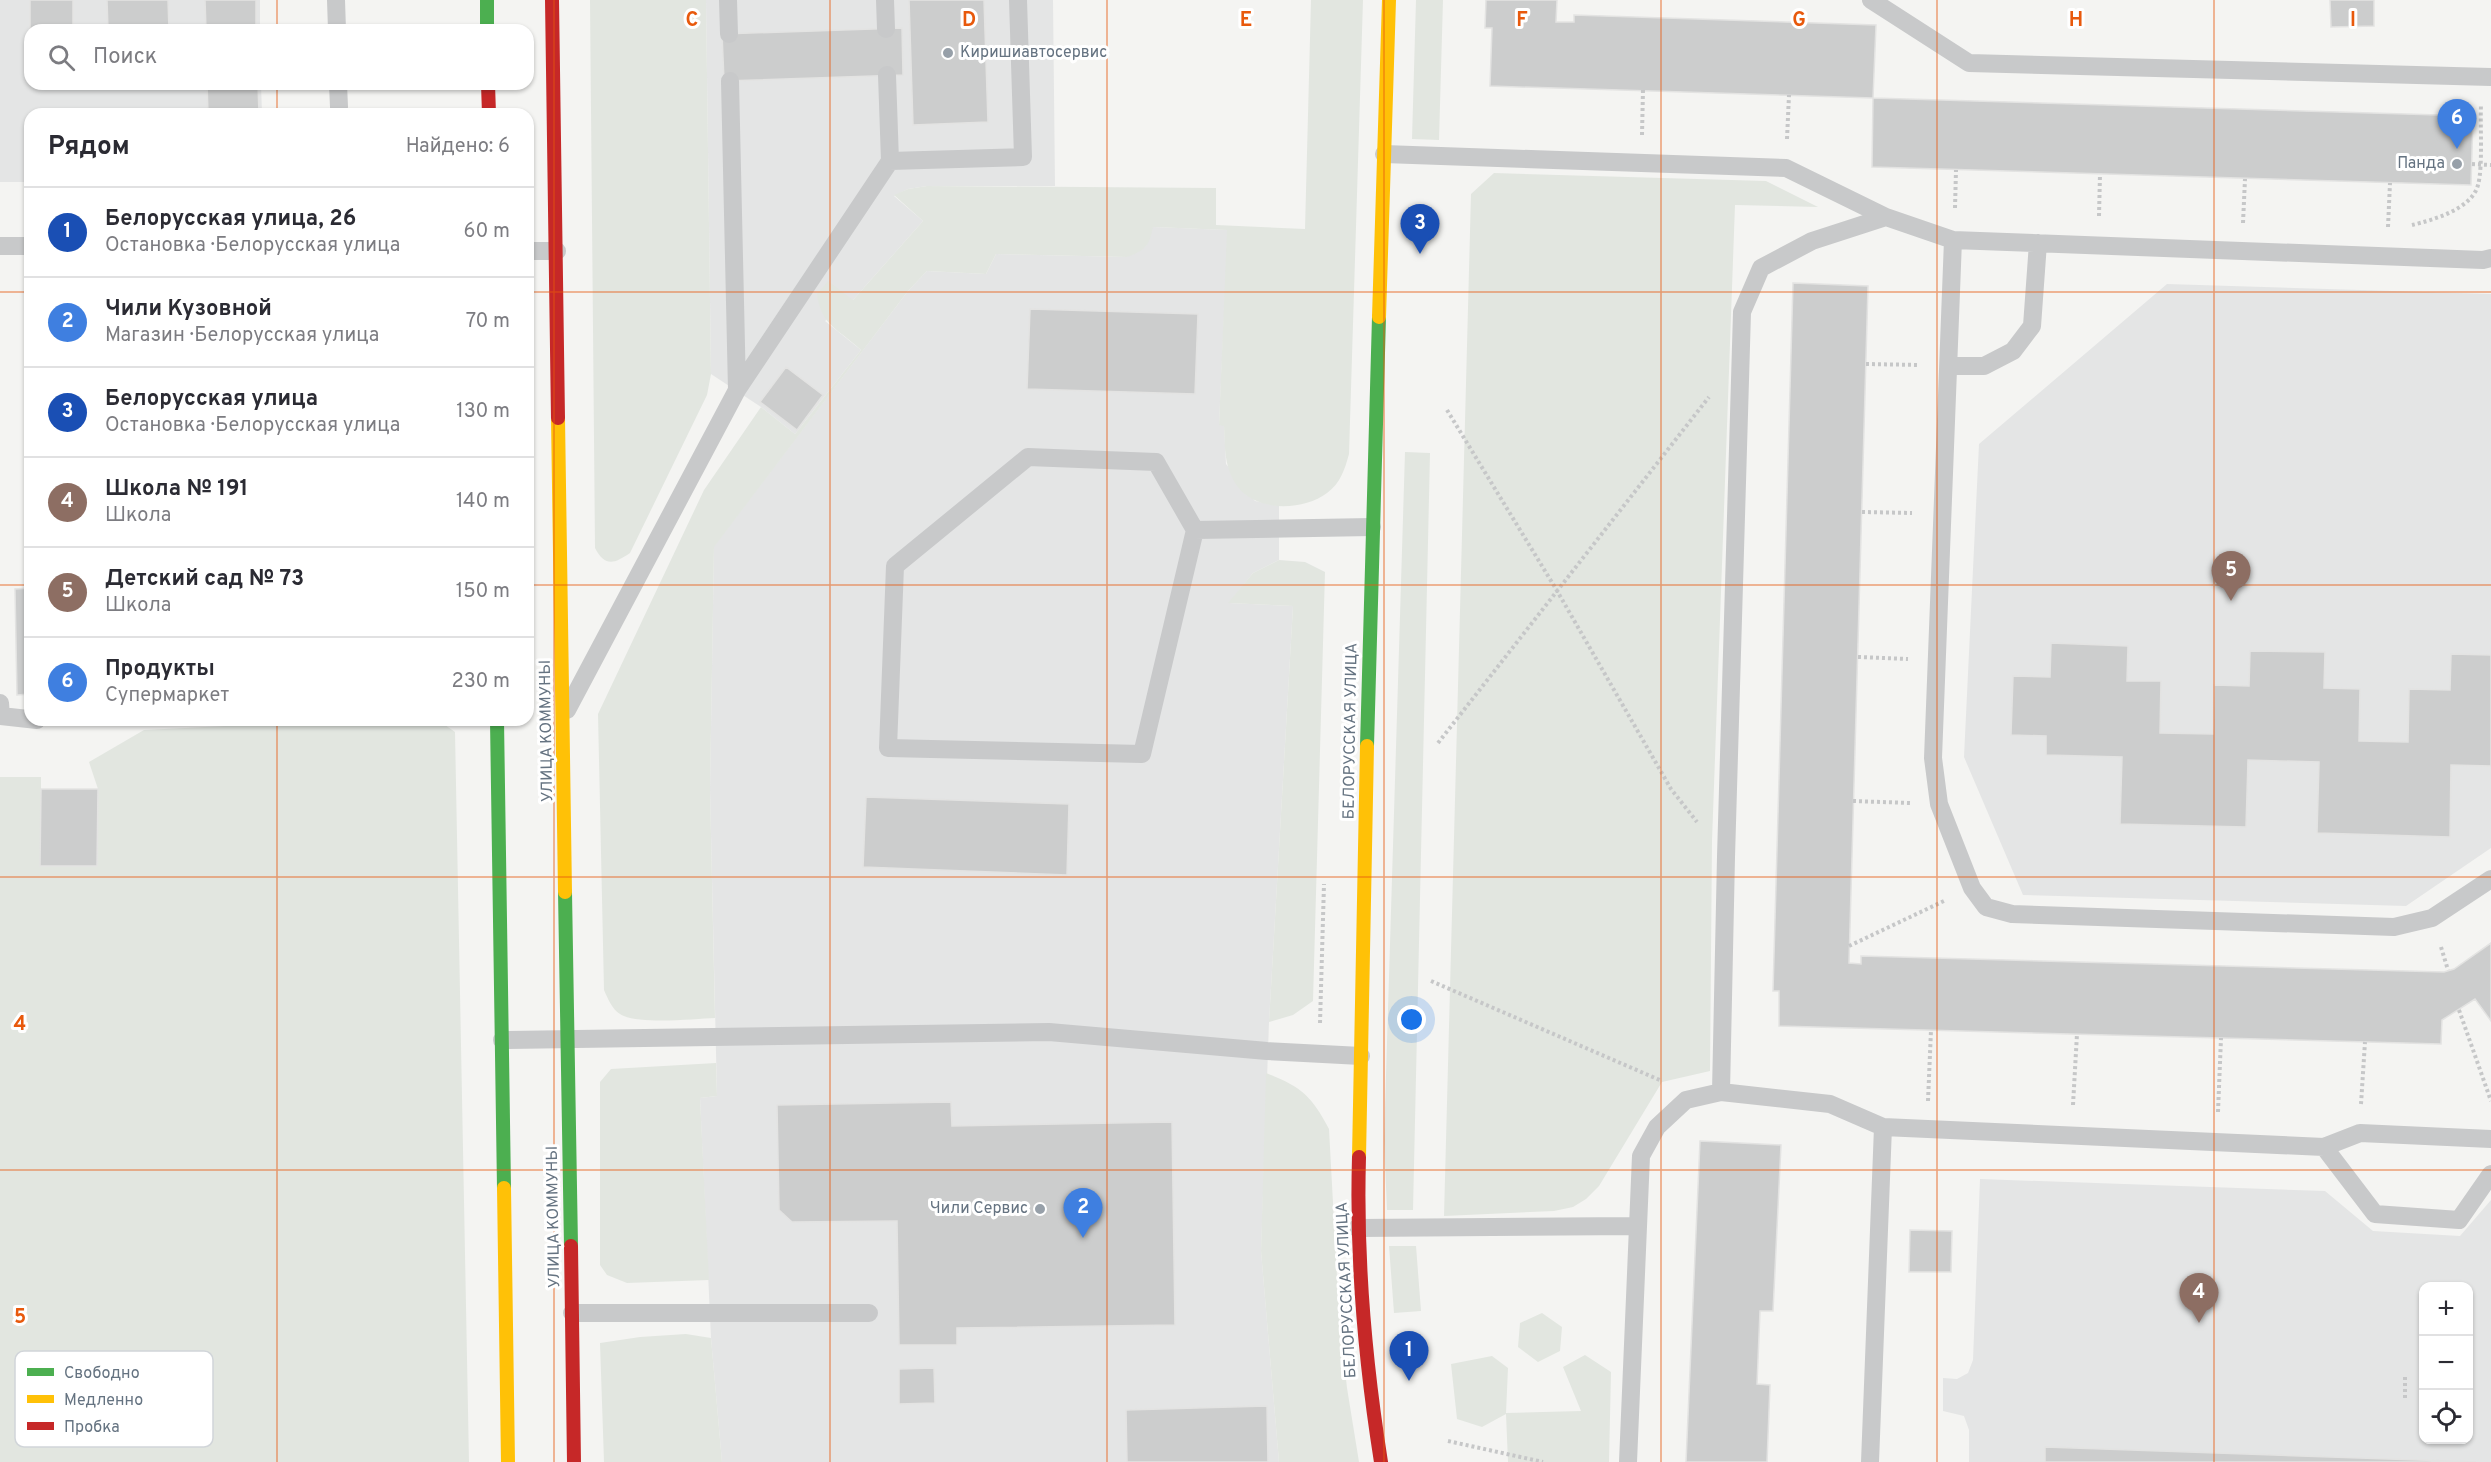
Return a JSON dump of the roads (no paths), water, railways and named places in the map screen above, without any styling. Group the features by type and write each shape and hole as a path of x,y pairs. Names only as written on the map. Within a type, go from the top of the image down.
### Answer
{"street":[{"path":"487,0 487,24"},
{"name":"УЛИЦА КОММУНЫ","path":"552,0 574,1462"},
{"name":"БЕЛОРУССКАЯ УЛИЦА","path":"1381,1462 1369,1385 1357,1228 1372,527 1389,0"},
{"path":"488,90 489,108"},
{"path":"497,726 508,1462"}],"lane":[{"path":"336,0 337,24"},
{"path":"728,0 729,34"},
{"path":"885,0 886,28"},
{"path":"890,161 1023,157 1018,0"},
{"path":"1871,0 1969,63 2491,77"},
{"path":"564,716 737,390 890,161 887,75"},
{"path":"730,81 737,390"},
{"path":"338,90 339,107"},
{"path":"1384,154 1786,168 1886,218 1953,240 2483,260 2491,258"},
{"path":"1721,1092 1725,857 1742,312 1761,268 1812,241 1886,218"},
{"path":"1953,240 1933,758 1939,804 1972,888 1986,907 2012,914 2394,927 2432,918 2491,879"},
{"path":"1949,366 1984,366 2013,351 2032,326 2038,243"},
{"path":"0,246 24,246"},
{"path":"534,251 557,251"},
{"path":"1028,457 1156,462 1195,530 1142,754 888,748 895,566 1028,457"},
{"path":"1195,530 1372,527"},
{"path":"0,703 1,716 24,719"},
{"path":"502,1040 1049,1032 1256,1050 1361,1056"},
{"path":"1628,1462 1641,1156 1657,1127 1686,1100 1721,1092 1830,1104 1882,1127 2324,1147 2360,1133 2491,1139"},
{"path":"1870,1462 1882,1127"},
{"path":"2324,1147 2375,1214 2459,1220 2491,1174"},
{"path":"1357,1228 1638,1226"},
{"path":"572,1313 869,1313"}],"place":[{"name":"Киришиавтосервис","path":"948,53"},
{"name":"Продукты","path":"2457,149"},
{"name":"Панда","path":"2457,164"},
{"name":"Белорусская улица","path":"1420,254"},
{"name":"Детский сад № 73","path":"2231,601"},
{"name":"Чили Сервис","path":"1040,1209"},
{"name":"Чили Кузовной","path":"1083,1238"},
{"name":"Школа № 191","path":"2199,1323"},
{"name":"Белорусская улица, 26","path":"1409,1381"}]}
